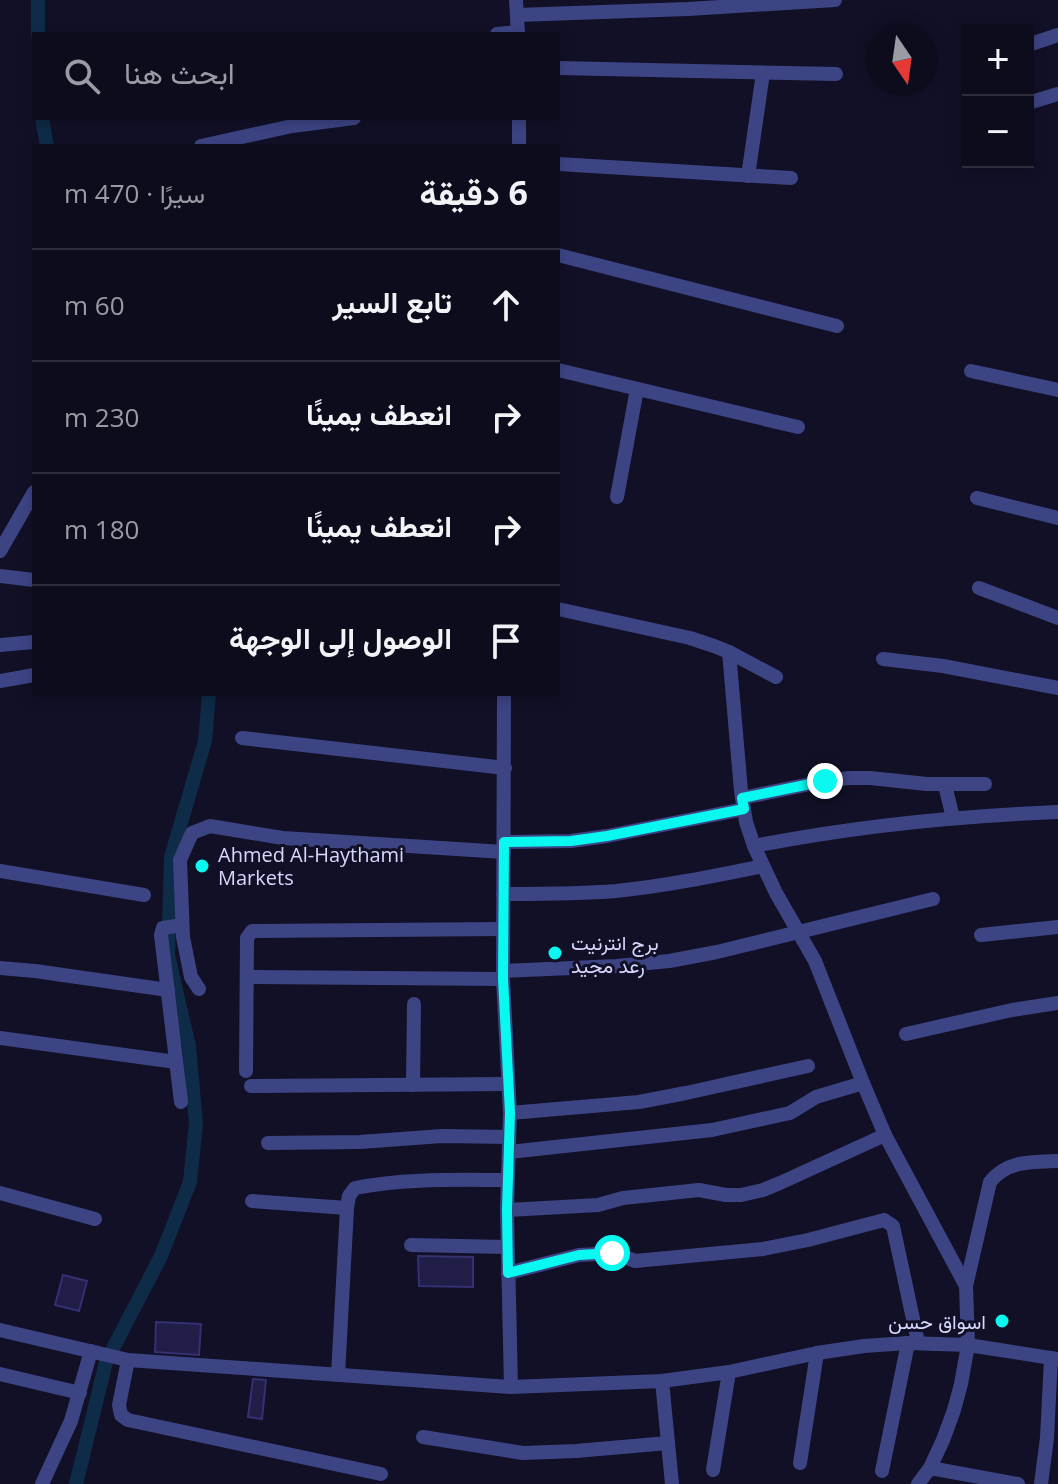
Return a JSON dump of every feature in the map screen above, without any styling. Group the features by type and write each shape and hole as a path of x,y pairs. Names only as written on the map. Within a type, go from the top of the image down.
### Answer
{"street":[{"path":"518,32 517,7 783,5 835,0"},
{"path":"1034,43 1058,35"},
{"path":"560,68 836,74"},
{"path":"748,176 763,73"},
{"path":"1034,101 1058,94"},
{"path":"210,144 292,126 338,120"},
{"path":"519,120 519,144"},
{"path":"560,164 791,178"},
{"path":"560,256 837,326"},
{"path":"560,370 798,427"},
{"path":"971,371 1058,390"},
{"path":"617,497 637,389"},
{"path":"0,551 32,495"},
{"path":"977,498 1058,518"},
{"path":"0,576 32,580"},
{"path":"979,588 1058,618"},
{"path":"560,609 690,638 729,652 776,677"},
{"path":"0,645 32,642"},
{"path":"729,652 743,803 754,846 815,961 885,1135 966,1286"},
{"path":"883,659 943,666 1058,688"},
{"path":"0,681 32,675"},
{"path":"504,696 503,975 510,1113 507,1247 511,1387"},
{"path":"242,738 505,768"},
{"path":"199,989 191,977 183,937 180,860 192,833 210,826 283,838 504,847 607,836 825,781 870,778 945,785 985,784"},
{"path":"945,785 953,818"},
{"path":"754,846 819,833 953,818 1058,812"},
{"path":"503,894 571,894 616,890 763,866"},
{"path":"0,871 144,895"},
{"path":"247,977 503,975 669,961 933,899"},
{"path":"181,1102 161,935 163,928 182,925"},
{"path":"981,935 1058,927"},
{"path":"246,1071 247,938 252,931 503,929"},
{"path":"0,968 168,990"},
{"path":"906,1034 1058,1003"},
{"path":"413,1085 414,1004"},
{"path":"0,1038 176,1062"},
{"path":"510,1113 639,1102 808,1066"},
{"path":"268,1143 360,1142 442,1136 509,1145 712,1130 790,1113 816,1097 863,1083"},
{"path":"251,1086 508,1084"},
{"path":"507,1210 598,1205 623,1198 699,1190 741,1195 780,1183 885,1135"},
{"path":"918,1484 930,1468 954,1410 968,1345 966,1286 990,1182 1007,1166 1058,1161"},
{"path":"338,1375 347,1208 349,1196 355,1188 427,1180 508,1180"},
{"path":"0,1193 95,1219"},
{"path":"252,1201 347,1208"},
{"path":"508,1273 579,1255 612,1253 635,1261 763,1249 884,1220 893,1226 913,1342 882,1471"},
{"path":"411,1245 507,1247"},
{"path":"0,1330 128,1360 511,1387 662,1381 729,1372 864,1346 913,1342 968,1345 1054,1358 1041,1484"},
{"path":"42,1484 71,1421 94,1352"},
{"path":"800,1463 817,1353"},
{"path":"128,1360 119,1405 121,1415 128,1420 381,1474"},
{"path":"713,1470 729,1372"},
{"path":"0,1374 80,1393"},
{"path":"662,1381 672,1484"},
{"path":"423,1437 523,1453 668,1443"},
{"path":"930,1468 1018,1484"}],"building":[{"path":"418,1256 473,1257 473,1287 419,1286"},
{"path":"63,1275 87,1281 79,1311 55,1305"},
{"path":"156,1322 201,1324 199,1355 155,1352"},
{"path":"253,1379 266,1380 262,1419 248,1417"}],"waterway":[{"path":"38,0 38,32"},
{"path":"42,120 47,144"},
{"path":"76,1484 106,1362 161,1256 190,1182 196,1123 189,1046 168,955 171,857 205,741 209,696"}],"place":[{"name":"Ahmed Al-Haythami Markets","path":"202,866"},
{"name":"برج انترنيت رعد مجيد","path":"555,953"},
{"name":"اسواق حسن","path":"1002,1321"}],"route":[{"path":"612,1253 579,1255 508,1273 510,1113 503,979 504,842 571,841 647,829 744,809 742,798 825,781"}]}
